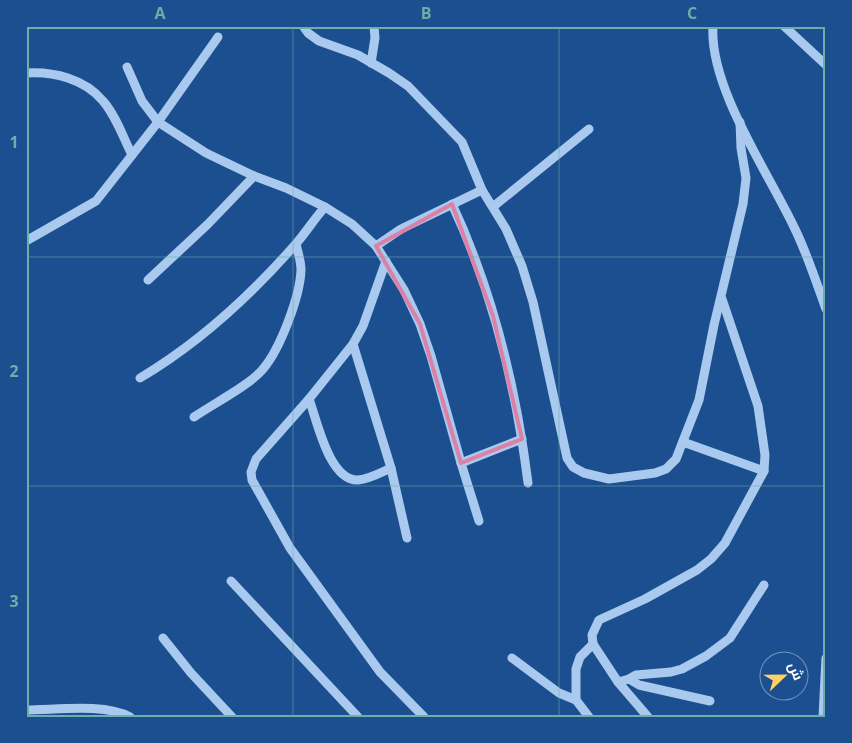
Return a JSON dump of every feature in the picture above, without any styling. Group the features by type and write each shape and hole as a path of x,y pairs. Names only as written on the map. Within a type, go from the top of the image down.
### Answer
{"street":[{"path":"303,26 319,41 358,55 408,86 462,142 482,190 494,206 506,229 531,293 567,458 573,467 584,473 609,479 655,473 666,469 676,459 699,400 746,188 740,122"},
{"path":"371,63 375,38 374,26"},
{"path":"713,26 712,41 717,66 726,92 796,229 826,310"},
{"path":"784,26 826,65"},
{"path":"26,241 96,201 158,122 218,37"},
{"path":"127,67 142,101 158,122 206,153 325,207 352,224 376,246 404,290 420,324 479,521"},
{"path":"26,73 58,74 76,81 96,95 109,108 132,155"},
{"path":"494,206 590,129"},
{"path":"148,280 208,224 254,176"},
{"path":"376,246 401,229 482,190"},
{"path":"452,204 468,237 493,316 517,406 528,483"},
{"path":"140,378 166,363 209,330 296,244 325,207"},
{"path":"194,417 252,380 263,370 276,350 298,288 301,271 296,244"},
{"path":"386,261 373,303 353,344 310,399 256,459 251,472 252,480 290,548 380,672 424,717"},
{"path":"648,717 618,682 593,644 592,635 599,620 660,591 697,570 711,559 725,543 764,471 765,455 755,395 721,298"},
{"path":"353,344 391,468 407,538"},
{"path":"310,399 321,434 336,469 356,480 369,478 391,468"},
{"path":"461,463 522,439"},
{"path":"683,442 764,471"},
{"path":"231,582 358,717"},
{"path":"618,682 645,673 671,672 682,669 706,656 730,638 764,585"},
{"path":"163,638 232,717"},
{"path":"576,700 576,669 580,657 593,644"},
{"path":"512,658 559,693 576,700 589,717"},
{"path":"823,717 826,658"},
{"path":"629,679 639,685 710,701"},
{"path":"26,710 106,709 120,712 130,717"}],"highlighted area":[{"path":"452,204 493,316 522,439 461,463 420,324 376,246"}]}
